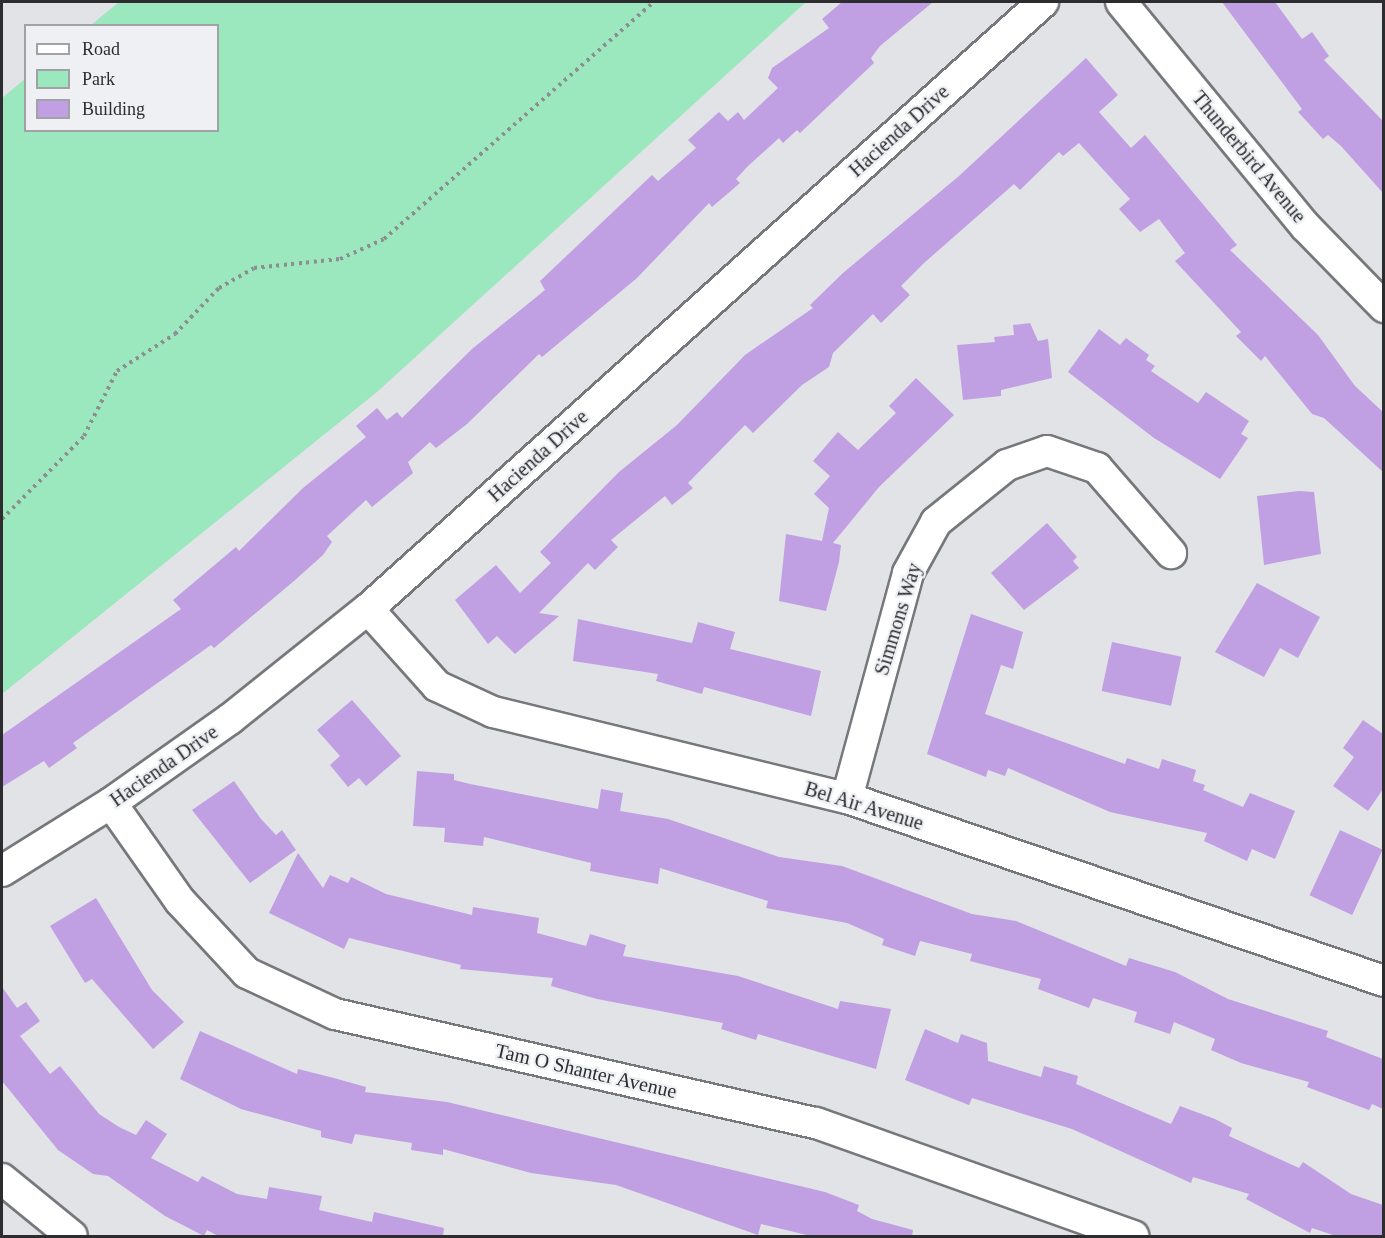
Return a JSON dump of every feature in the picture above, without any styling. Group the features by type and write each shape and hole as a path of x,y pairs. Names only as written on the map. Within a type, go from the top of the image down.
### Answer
{"street":[{"name":"Hacienda Drive","path":"2,871 111,803 230,719 368,609 1043,2"},
{"name":"Thunderbird Avenue","path":"1120,2 1306,226 1383,307"},
{"name":"Simmons Way","path":"847,798 908,573 936,522 1008,465 1047,451 1097,468 1171,553"},
{"name":"Bel Air Avenue","path":"368,609 437,686 493,712 847,798 1383,981"},
{"name":"Tam O Shanter Avenue","path":"111,803 180,901 247,973 335,1014 816,1123 1133,1236"},
{"path":"2,1179 72,1236"}],"path":[{"path":"2,519 84,436 117,371 175,334 219,288 254,268 340,259 384,239 654,2"}],"green space":[{"path":"119,2 806,2 377,392 2,694 2,98 24,80 24,132 219,132 219,24 92,24"}],"building":[{"path":"842,2 933,2 880,46 871,58 874,63 800,133 797,130 783,143 779,138 747,167 736,179 740,183 712,207 709,203 637,278 542,357 539,354 467,424 436,448 430,442 408,462 413,473 372,507 366,500 327,536 332,542 323,555 294,581 214,648 211,645 73,743 77,748 49,768 44,761 2,787 2,735 181,609 173,600 236,547 239,551 303,488 366,437 356,426 377,408 387,420 397,412 402,418 472,349 545,290 540,281 652,175 658,181 696,148 688,140 719,112 728,121 738,112 744,120 778,88 768,78 772,68 829,28 822,19"},
{"path":"1222,2 1275,2 1302,39 1312,32 1329,56 1324,60 1383,121 1383,193 1341,146 1328,135 1323,139 1298,112 1302,109"},
{"path":"1086,58 1118,95 1099,112 1131,148 1145,135 1237,245 1230,250 1318,335 1355,386 1383,412 1383,472 1324,418 1312,414 1265,356 1261,361 1236,336 1241,332 1175,261 1185,253 1159,219 1140,232 1119,209 1130,199 1079,143 1063,156 1059,152 1020,190 1014,184 924,263 901,286 910,295 881,323 873,314 833,353 829,367 802,385 753,433 745,425 688,483 693,488 672,505 665,496 611,540 618,547 595,570 588,563 539,613 559,616 515,654 497,636 488,644 455,600 496,565 520,593 551,563 540,552 619,472 677,425 745,355 813,308 810,305 843,273 959,176"},
{"path":"1030,323 1038,341 1048,339 1052,378 1001,390 1001,396 963,400 957,345 995,342 994,337 1014,335 1013,325"},
{"path":"1099,329 1120,345 1126,338 1149,355 1146,360 1155,366 1151,371 1198,403 1206,392 1249,421 1241,434 1248,438 1220,479 1154,438 1068,372"},
{"path":"916,378 954,415 879,487 833,543 841,545 839,562 826,611 779,601 786,534 822,541 829,508 814,494 830,476 813,461 838,432 858,450 896,413 889,406"},
{"path":"1299,491 1314,492 1321,554 1264,565 1257,496"},
{"path":"1047,523 1077,557 1073,561 1079,568 1024,610 991,573"},
{"path":"1257,583 1320,617 1298,658 1280,648 1264,677 1215,652"},
{"path":"971,614 1023,632 1013,669 1001,665 985,714 1125,764 1127,758 1159,769 1162,759 1196,770 1193,781 1205,785 1203,790 1243,807 1250,793 1295,811 1275,859 1252,849 1247,861 1204,841 1207,833 1110,812 1008,768 1005,776 988,770 986,777 927,754"},
{"path":"578,619 692,643 698,622 735,632 730,649 821,671 811,716 704,687 702,694 656,681 658,674 573,661"},
{"path":"1112,642 1181,657 1171,706 1102,691"},
{"path":"352,700 401,756 366,786 359,778 348,787 330,765 340,756 317,730"},
{"path":"1363,720 1383,734 1383,789 1368,811 1333,786 1354,757 1343,748"},
{"path":"417,771 454,774 454,780 470,784 598,809 601,789 623,793 620,811 668,819 779,857 842,866 972,914 1016,921 1126,966 1129,958 1175,972 1228,999 1328,1031 1326,1037 1383,1059 1383,1109 1372,1104 1369,1110 1307,1087 1309,1082 1241,1063 1211,1050 1215,1039 1174,1022 1170,1034 1134,1022 1137,1012 1093,998 1089,1008 1038,989 1041,979 970,961 972,954 920,941 915,956 882,945 884,939 847,923 766,908 768,901 660,868 658,884 590,871 591,863 484,837 483,846 444,842 445,828 413,826"},
{"path":"234,781 261,819 276,835 282,830 296,850 250,883 192,810"},
{"path":"1340,830 1383,850 1352,915 1310,895"},
{"path":"298,853 323,888 330,875 348,883 351,877 386,894 472,915 473,907 539,918 537,933 586,946 590,934 626,945 623,956 738,976 838,1009 840,1001 891,1009 876,1069 758,1034 756,1040 721,1029 723,1023 597,999 551,986 553,978 460,969 461,965 349,938 344,949 269,913"},
{"path":"96,898 152,990 184,1022 153,1049 92,979 85,983 50,926"},
{"path":"2,987 17,1008 26,1002 40,1021 20,1036 50,1074 60,1066 99,1114 119,1127 136,1135 146,1120 167,1134 151,1158 198,1182 202,1176 237,1194 267,1199 269,1187 322,1196 319,1210 372,1222 374,1212 444,1228 443,1236 218,1236 207,1230 204,1236 165,1216 108,1176 93,1174 58,1150 2,1081"},
{"path":"925,1029 958,1043 961,1034 987,1043 988,1061 1041,1077 1044,1066 1078,1076 1076,1084 1171,1124 1180,1106 1215,1119 1232,1128 1229,1136 1299,1168 1303,1162 1351,1194 1383,1205 1383,1236 1336,1236 1312,1228 1310,1233 1246,1199 1249,1194 1193,1177 1191,1183 1072,1129 972,1098 969,1105 905,1080"},
{"path":"200,1031 297,1074 298,1069 334,1078 366,1087 365,1092 447,1102 825,1192 859,1205 857,1211 872,1219 913,1230 912,1236 811,1236 761,1224 758,1235 616,1185 531,1173 443,1149 443,1155 411,1150 412,1143 355,1134 352,1144 321,1137 321,1131 241,1109 180,1079"}]}
